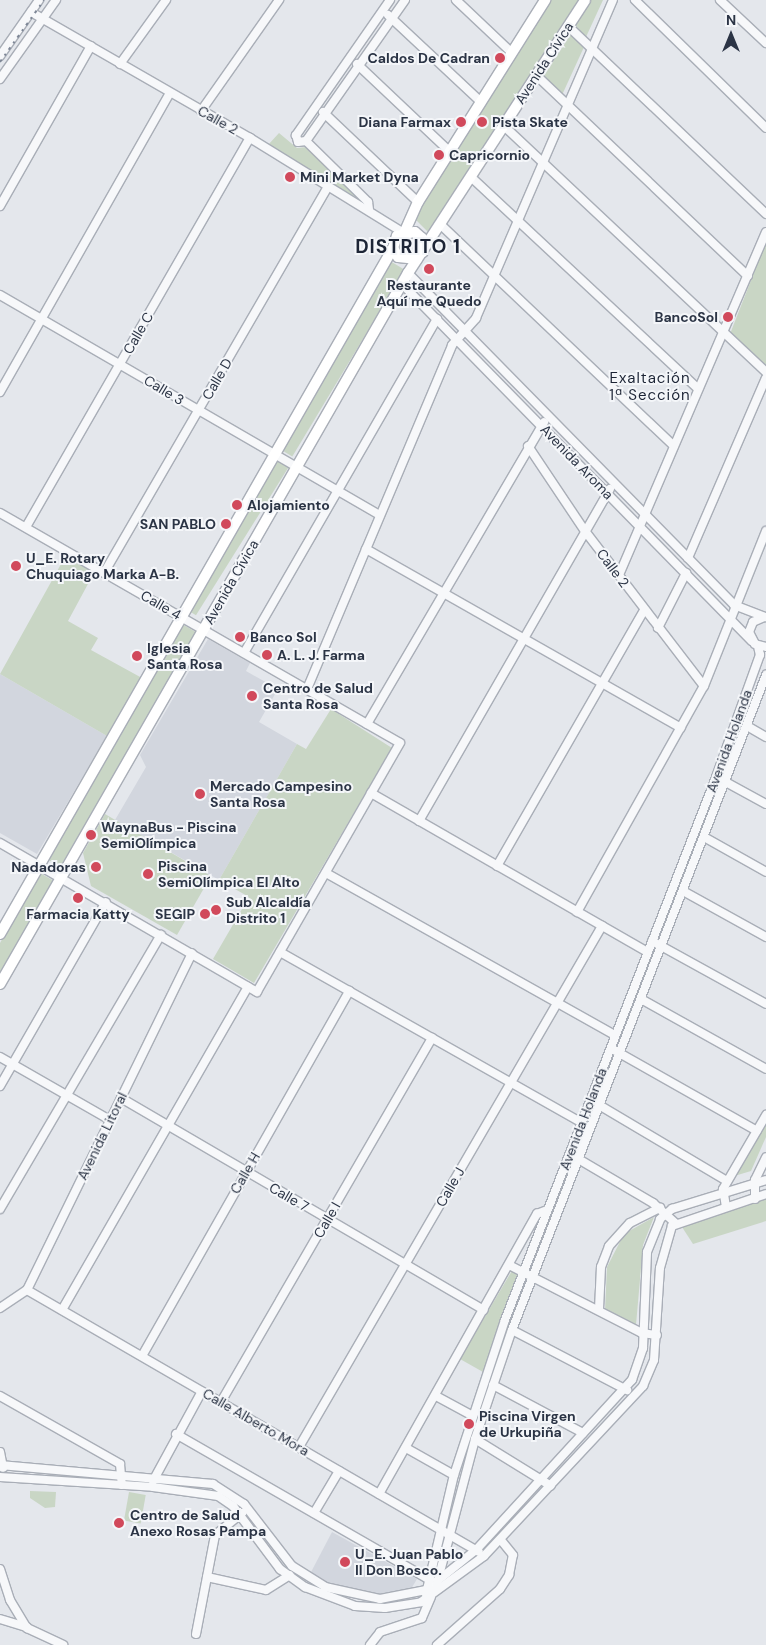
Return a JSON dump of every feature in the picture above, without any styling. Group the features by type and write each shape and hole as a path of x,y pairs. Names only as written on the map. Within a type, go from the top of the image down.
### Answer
{"main road":[{"name":"Avenida Cívica","path":"0,984 408,273 441,225 585,0"},
{"path":"393,248 402,260 420,255 422,238 403,232 418,202 482,102 543,1"},
{"name":"Avenida Cívica","path":"0,934 403,232"}],"street":[{"path":"0,56 39,0"},
{"path":"0,78 56,0"},
{"path":"120,64 166,0"},
{"path":"201,111 280,0"},
{"path":"390,0 296,135 298,142 306,141 405,0"},
{"path":"456,0 512,53"},
{"path":"307,689 457,339 476,318 495,277 565,104 613,0"},
{"path":"635,0 766,128"},
{"path":"720,0 766,43"},
{"path":"383,11 482,102"},
{"name":"Calle 2","path":"31,12 250,138 369,209 403,232"},
{"path":"568,26 766,214"},
{"path":"0,206 90,46"},
{"path":"350,58 450,152"},
{"path":"536,76 748,276"},
{"path":"0,392 170,93"},
{"path":"317,105 418,202"},
{"path":"504,126 766,372"},
{"name":"Calle C","path":"26,528 250,138"},
{"path":"306,141 368,202 369,209"},
{"path":"471,176 697,388"},
{"name":"Calle D","path":"104,573 328,186"},
{"path":"441,225 674,446"},
{"path":"619,576 641,528 697,388 724,331 766,232"},
{"name":"Avenida Aroma","path":"408,273 734,605 766,617"},
{"name":"Avenida Aroma","path":"402,284 730,618 759,645"},
{"name":"Calle 3","path":"0,295 380,515"},
{"path":"244,653 437,319"},
{"path":"688,558 766,378"},
{"path":"367,724 528,446 549,417"},
{"name":"Calle 2","path":"528,446 585,531 704,686"},
{"path":"418,821 522,638 614,483"},
{"name":"Calle 4","path":"0,512 400,743 371,793"},
{"path":"577,912 704,686 734,605 765,537"},
{"path":"366,549 681,728"},
{"path":"658,628 686,573"},
{"path":"497,866 644,610"},
{"path":"759,645 750,627 766,617"},
{"name":"Avenida Holanda","path":"430,1595 427,1579 454,1475 473,1416 547,1210 762,661 759,645"},
{"name":"Avenida Holanda","path":"430,1595 436,1583 475,1439 512,1330 766,675"},
{"path":"747,726 766,736"},
{"path":"716,777 766,804"},
{"path":"0,843 106,902 257,992 371,793 647,952"},
{"path":"704,837 766,872"},
{"path":"326,873 615,1035"},
{"path":"683,891 766,937"},
{"path":"0,1086 106,902"},
{"name":"Calle J","path":"299,1448 602,926"},
{"path":"0,1209 161,935"},
{"path":"652,941 766,1004"},
{"path":"280,952 581,1122"},
{"name":"Avenida Litoral","path":"27,1290 192,953"},
{"path":"62,1310 248,987"},
{"name":"Calle H","path":"142,1356 349,991"},
{"path":"641,999 766,1069"},
{"name":"Calle I","path":"221,1402 432,1038"},
{"path":"610,1048 757,1131"},
{"path":"0,1058 110,1120"},
{"name":"Calle 7","path":"121,1098 484,1310"},
{"path":"599,1105 727,1181"},
{"path":"726,1207 722,1193 727,1181 766,1115"},
{"path":"569,1154 663,1211 675,1224"},
{"path":"754,1198 754,1185 766,1157"},
{"path":"599,1310 602,1261 609,1246 630,1223 766,1180"},
{"path":"0,1452 1,1477 153,1487 218,1496 240,1515 288,1577 355,1606 385,1608 430,1595 484,1556 500,1540 634,1395 649,1374 656,1335 662,1252 675,1224 766,1194"},
{"path":"379,1494 537,1214 547,1210"},
{"path":"176,1434 436,1583 476,1550 541,1477 625,1389 641,1360 647,1252 663,1211"},
{"path":"509,1265 643,1333 656,1335"},
{"path":"0,1308 27,1290"},
{"name":"Calle Alberto Mora","path":"27,1290 484,1556"},
{"path":"512,1330 634,1395"},
{"path":"493,1385 583,1433"},
{"path":"153,1487 154,1476 202,1391"},
{"path":"0,1396 120,1464 122,1485"},
{"path":"436,1396 473,1416"},
{"path":"475,1439 541,1477 551,1486"},
{"path":"406,1448 454,1475"},
{"path":"2,1465 154,1476 213,1484 248,1510 296,1569 334,1591 358,1597 390,1598 430,1595"},
{"path":"314,1514 339,1470"},
{"path":"196,1634 215,1535 248,1510"},
{"path":"437,1645 500,1589 509,1575 513,1555 500,1540"},
{"path":"0,1569 10,1600 27,1628"},
{"path":"207,1576 266,1590 288,1577 296,1569"},
{"path":"370,1645 380,1632 422,1618 430,1595"},
{"path":"0,1619 27,1628 63,1645"}],"shaded area":[{"name":"Mercado Campesino Santa Rosa","path":"208,639 250,663 246,671 278,689 259,722 297,744 219,880 115,820 146,767 140,755"},
{"path":"0,674 107,736 37,854 0,833"},
{"path":"332,1532 417,1579 411,1589 370,1595 337,1589 310,1574"}],"green space":[{"path":"551,0 580,0 428,232 414,218"},
{"path":"590,0 603,0 586,37 575,25"},
{"path":"570,34 584,47 562,95 543,75"},
{"path":"279,133 297,148 307,147 367,204 268,145"},
{"path":"766,242 766,369 730,334"},
{"path":"390,261 405,270 292,457 278,448"},
{"path":"276,459 289,467 196,615 183,607"},
{"path":"66,555 95,571 68,621 98,638 91,650 142,678 107,736 0,674"},
{"path":"182,624 196,632 60,867 46,859"},
{"path":"331,709 392,748 254,983 213,959 249,897 219,880 297,744 306,749"},
{"name":"Piscina SemiOlímpica El Alto","path":"105,814 211,876 177,935 91,886 83,853"},
{"path":"40,873 54,881 0,974 0,943"},
{"path":"766,1116 766,1137 751,1171 731,1177"},
{"path":"766,1199 766,1221 693,1244 682,1227"},
{"path":"654,1217 643,1245 636,1325 605,1311 607,1267 624,1234"},
{"path":"513,1269 520,1274 483,1372 460,1359"},
{"path":"30,1491 56,1492 55,1507 45,1508 30,1498"},
{"path":"129,1492 146,1495 141,1524 124,1521"}],"railway":[{"path":"0,62 44,0"}],"place":[{"name":"Caldos De Cadran","path":"500,58"},
{"name":"Diana Farmax","path":"461,122"},
{"name":"Pista Skate","path":"482,122"},
{"name":"Capricornio","path":"439,155"},
{"name":"Mini Market Dyna","path":"290,177"},
{"name":"Restaurante Aquí me Quedo","path":"429,269"},
{"name":"BancoSol","path":"728,317"},
{"name":"Alojamiento","path":"237,505"},
{"name":"SAN PABLO","path":"226,524"},
{"name":"U_E. Rotary Chuquiago Marka A-B.","path":"16,566"},
{"name":"Banco Sol","path":"240,637"},
{"name":"A. L. J. Farma","path":"267,655"},
{"name":"Iglesia Santa Rosa","path":"137,656"},
{"name":"Centro de Salud Santa Rosa","path":"252,696"},
{"name":"Mercado Campesino Santa Rosa","path":"200,794"},
{"name":"WaynaBus - Piscina SemiOlímpica","path":"91,835"},
{"name":"Nadadoras","path":"96,867"},
{"name":"Piscina SemiOlímpica El Alto","path":"148,874"},
{"name":"Farmacia Katty","path":"78,898"},
{"name":"Sub Alcaldía Distrito 1","path":"216,910"},
{"name":"SEGIP","path":"205,914"},
{"name":"Piscina Virgen de Urkupiña","path":"469,1424"},
{"name":"Centro de Salud Anexo Rosas Pampa","path":"119,1523"},
{"name":"U_E. Juan Pablo II Don Bosco.","path":"345,1562"}],"district":[{"name":"DISTRITO 1","path":"408,247"},
{"name":"Exaltación 1ª Sección","path":"650,386"}]}
